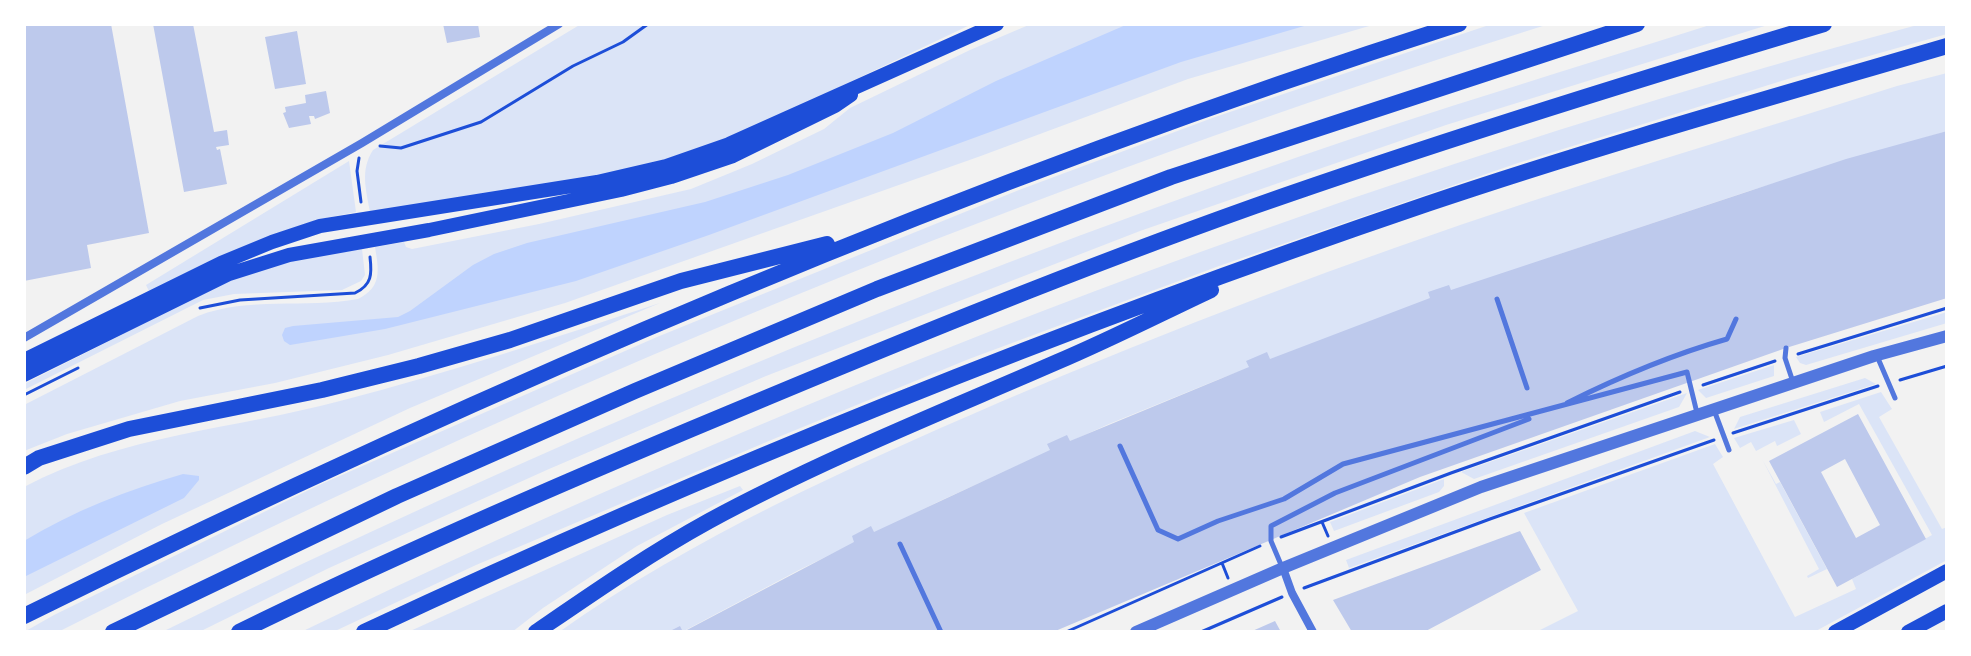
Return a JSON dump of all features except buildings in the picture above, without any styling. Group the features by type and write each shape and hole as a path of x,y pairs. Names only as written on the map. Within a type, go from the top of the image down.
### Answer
{"highway":[{"path":"24,616 314,475 732,292 1139,133 1459,24"},
{"path":"113,632 397,496 877,289 1171,177 1637,24"},
{"path":"239,632 545,489 897,343 1253,207 1590,94 1824,24"},
{"path":"364,632 626,513 812,434 1052,340 1304,247 1633,138 1947,46"},
{"path":"24,467 39,458 114,433 322,390 419,366 524,335 681,281 891,228"},
{"path":"536,632 635,565 709,521 791,479 923,418 1058,362 1304,247"}],"main road":[{"path":"24,360 221,263 320,226 597,182 666,166 729,144 828,97 865,85 997,24"},
{"path":"24,375 229,274 289,255 368,242 671,177 733,156 835,106 865,85"},
{"path":"1835,632 1947,571"},
{"path":"1908,632 1947,611"}],"street":[{"path":"24,338 364,142 559,24"},
{"path":"1136,632 1481,487 1877,356 1947,336"},
{"path":"1283,568 1292,593 1313,632"}],"lane":[{"path":"1497,299 1527,388"},
{"path":"1283,568 1271,541 1271,526 1335,493 1556,408 1624,374 1727,339 1736,319"},
{"path":"1786,348 1785,358 1794,383"},
{"path":"1877,356 1895,398"},
{"path":"1120,446 1158,530 1178,539 1218,521 1284,499 1343,464 1687,372 1698,415"},
{"path":"1714,410 1729,450"},
{"path":"900,544 941,632"}],"path":[{"path":"364,218 357,171 364,142 401,148 481,122 573,66 623,42 648,24"},
{"path":"193,310 240,300 355,293 364,289 370,281 368,242"},
{"path":"1066,632 1271,541 1451,473 1691,388 1947,308"},
{"path":"1201,632 1292,593 1490,519 1724,436 1947,366"},
{"path":"24,395 80,367"}],"shaded area":[{"path":"581,24 972,24 751,129 690,153 621,171 534,188 370,212 365,172 373,150"},
{"path":"1031,24 1376,24 1188,79 565,303 388,355 275,383 180,401 67,434 24,451 24,405 198,316 237,306 358,299 371,289 377,278 375,247 404,242 406,247 412,249 691,189 752,164 824,129 850,108"},
{"path":"1492,24 1549,24 1167,152 791,297 421,457 58,632 24,632 319,485 657,337 1019,190 1215,117"},
{"path":"1713,24 1771,24 1446,125 1140,231 766,376 329,568 199,632 162,632 581,437 865,319 1298,157"},
{"path":"1921,24 1947,24 1947,34 1791,78 1518,163 1219,266 969,359 776,438 476,565 333,632 301,632 497,540 695,453 895,369 1097,290 1300,216 1506,147 1713,83"},
{"path":"1947,73 1947,131 1749,191 1560,254 1222,378 1109,424 942,500 682,632 559,632 664,565 772,506 941,428 1129,349 1328,272 1462,225 1621,172"},
{"path":"349,161 356,212 316,220 149,291 146,285"},
{"path":"362,249 365,275 361,281 342,290 234,294 203,300 24,390 24,384 240,275 280,262"},
{"path":"660,303 410,408 162,524 24,595 24,487 61,470 139,444 300,411 380,390 501,355"},
{"path":"1947,312 1947,323 1806,365 1796,357"},
{"path":"1774,365 1774,376 1706,398 1698,390"},
{"path":"1865,378 1876,384 1734,429 1740,417"},
{"path":"1881,392 1892,409 1879,417 1942,529 1947,527 1947,560 1814,632 1536,632 1578,611 1524,513 1715,444 1723,457 1713,464 1795,617 1856,589 1852,579 1932,535 1859,404 1824,422 1820,412"},
{"path":"1687,393 1679,407 1474,479 1461,472"},
{"path":"1794,420 1801,434 1777,446 1775,441 1756,451 1751,442 1740,448 1734,438"},
{"path":"1695,431 1710,437 1349,568 1346,560"},
{"path":"1762,459 1776,484 1780,482 1827,569 1808,578 1819,569"},
{"path":"1444,479 1444,486 1439,492 1334,531 1330,522"},
{"path":"740,486 743,490 637,546 512,632 408,632 667,515"}],"water":[{"path":"1128,24 1311,24 1181,62 576,281 385,329 290,345 284,341 282,335 285,328 293,326 398,317 473,265 527,243 705,202 788,175 893,133 996,81"},
{"path":"183,474 199,476 184,498 24,577 24,541 101,502"}]}
